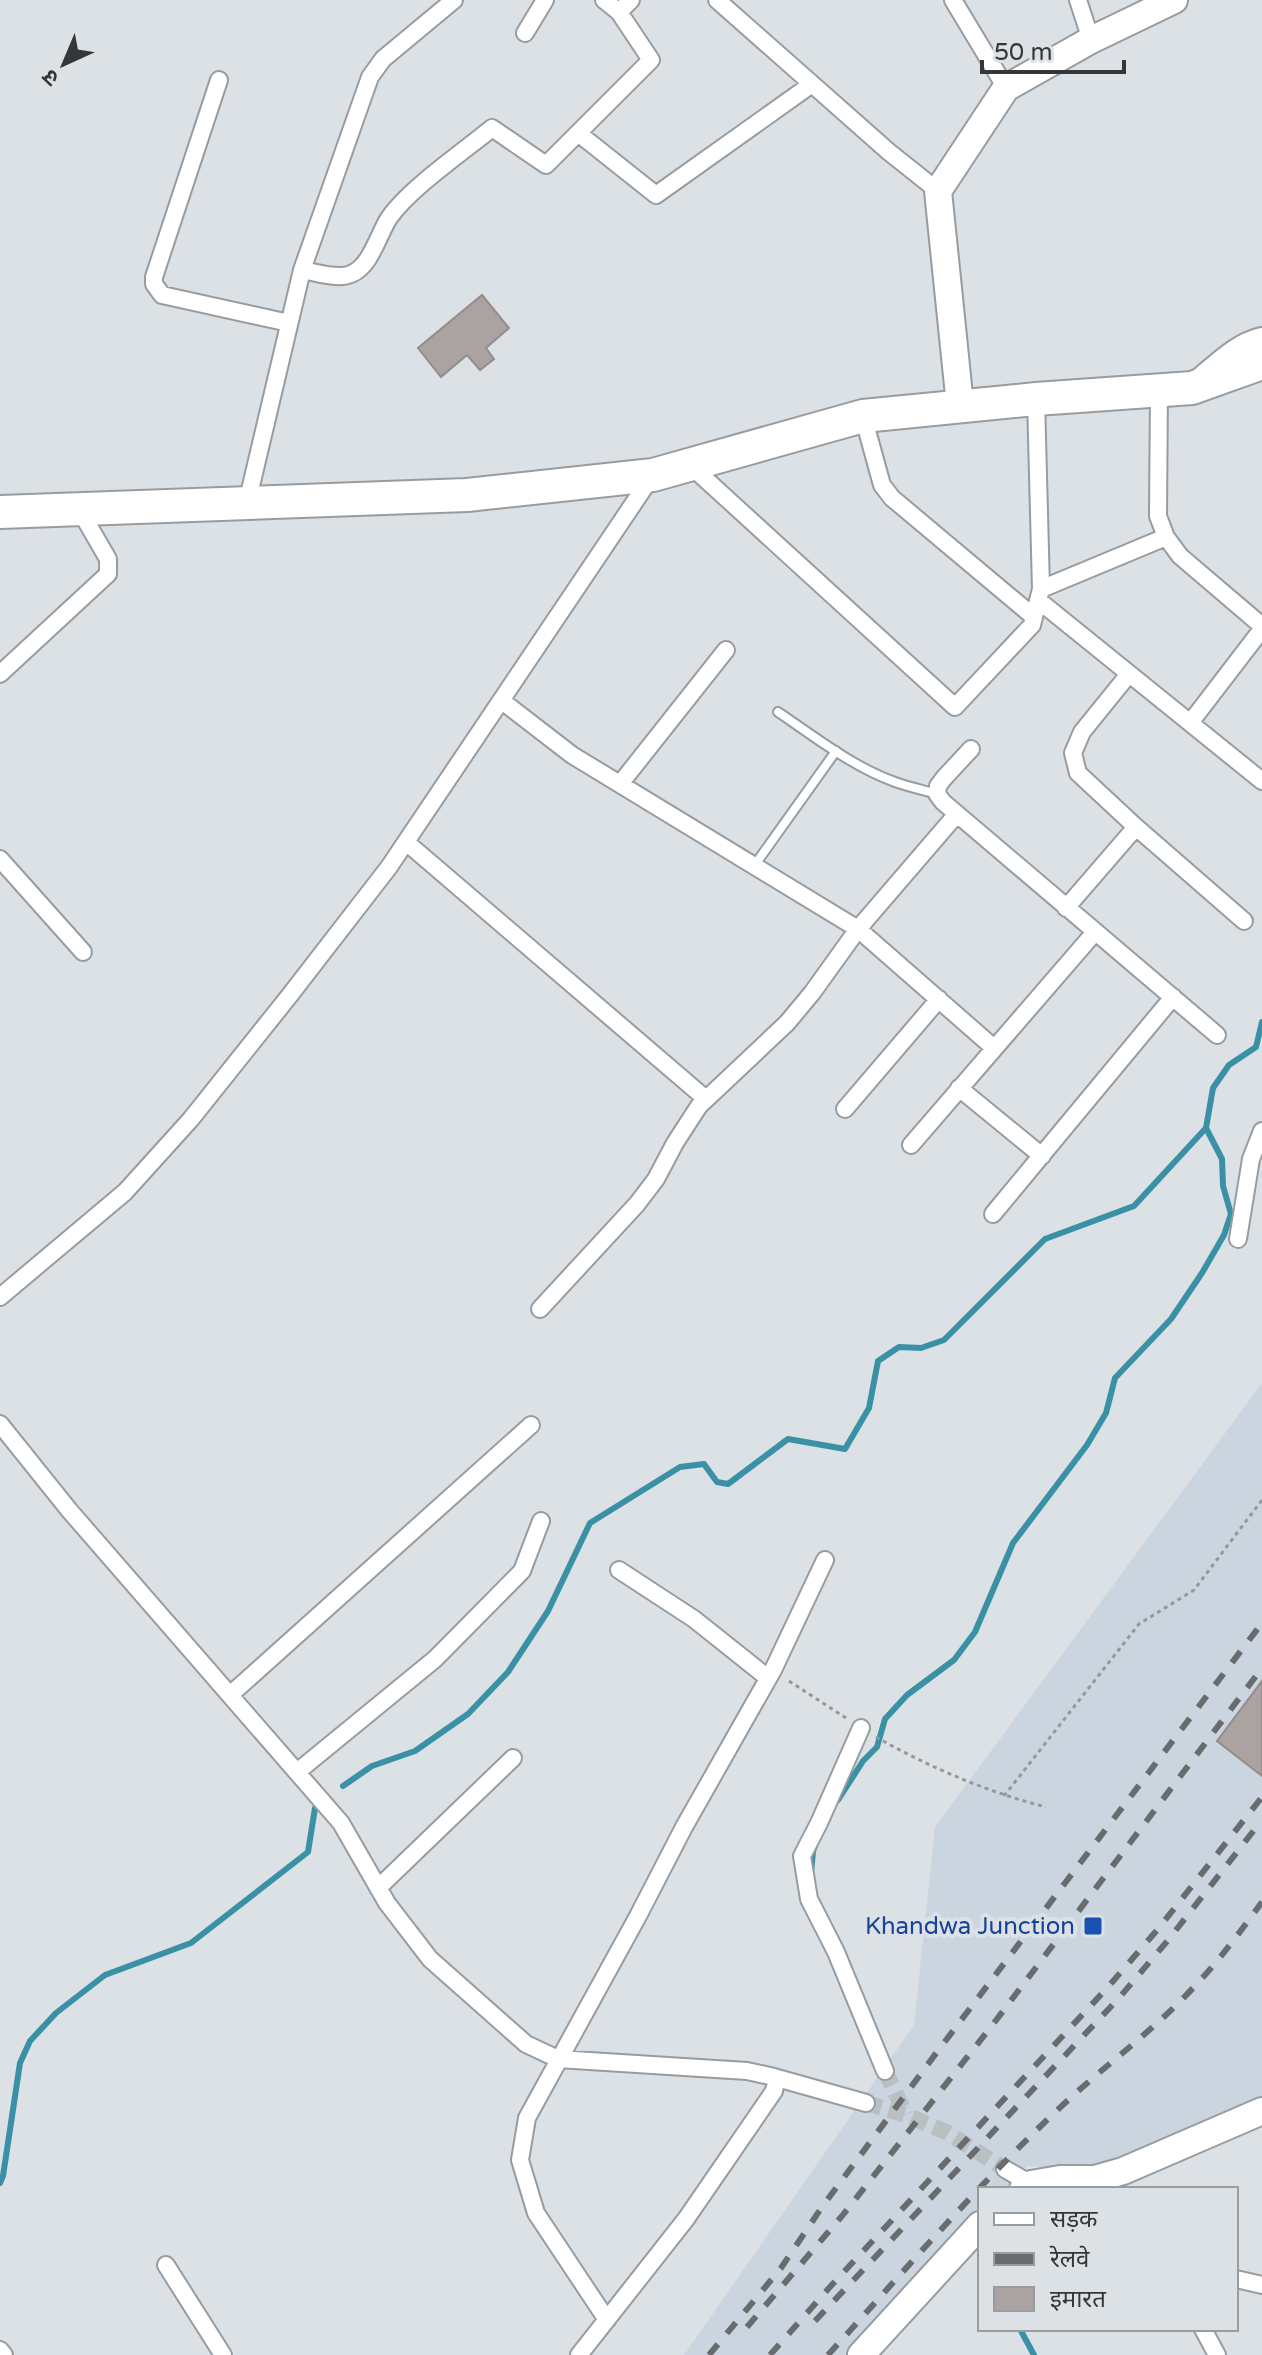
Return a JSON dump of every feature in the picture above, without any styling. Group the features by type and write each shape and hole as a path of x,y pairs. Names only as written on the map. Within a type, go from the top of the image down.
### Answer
{"highway":[{"path":"0,512 467,495 653,475 863,416 960,405 1192,388 1262,363"}],"main road":[{"path":"960,405 938,191 1006,88 1091,40 1174,0"},
{"path":"1027,2187 1060,2179 1127,2180 1262,2111"},
{"path":"861,2355 978,2227"}],"street":[{"path":"247,503 302,270 375,67 454,0"},
{"path":"525,33 545,0"},
{"path":"302,270 345,276 353,274 367,260 401,203 492,128 546,165 651,60 625,6 604,0"},
{"path":"717,0 889,152 938,191"},
{"path":"953,0 1006,88"},
{"path":"1078,0 1091,40"},
{"path":"219,80 154,284 162,295 289,323"},
{"path":"578,133 656,195 812,84"},
{"path":"1192,388 1225,359 1254,341 1262,340"},
{"path":"1159,389 1158,516 1166,537 1180,556 1262,628 1190,723"},
{"path":"691,466 955,707 1032,625 1038,602 1036,399"},
{"path":"863,416 882,485 892,498 1038,602 1262,781"},
{"path":"0,1297 125,1192 163,1151 290,995 406,842 653,475"},
{"path":"0,674 108,574 108,559 79,509"},
{"path":"1038,602 1166,537"},
{"path":"620,784 726,650"},
{"path":"1129,674 1082,732 1073,753 1078,773 1244,921"},
{"path":"502,701 572,755 858,929 994,1048"},
{"path":"971,749 944,778 937,794 956,815 1217,1035"},
{"path":"540,1309 637,1204 656,1179 690,1117 787,1023 858,929 956,815"},
{"path":"1066,908 1136,827"},
{"path":"406,842 706,1099"},
{"path":"0,859 83,952"},
{"path":"911,1145 1095,932"},
{"path":"993,1214 1173,997"},
{"path":"845,1109 939,999"},
{"path":"959,1088 1042,1156"},
{"path":"1238,1239 1251,1159 1262,1131"},
{"path":"0,1424 69,1510 341,1823 387,1903 430,1959 526,2044 558,2059 747,2071 866,2103"},
{"path":"230,1695 531,1425"},
{"path":"297,1772 435,1659 522,1571 541,1521"},
{"path":"607,2320 536,2213 520,2160 527,2118 770,1674 825,1560"},
{"path":"619,1570 770,1674"},
{"path":"861,1728 802,1856 809,1899 836,1952 885,2071"},
{"path":"378,1888 513,1758"},
{"path":"579,2355 686,2219 774,2091 776,2081 770,2076"},
{"path":"1005,2169 1027,2187"},
{"path":"166,2265 223,2355"},
{"path":"1238,2279 1262,2285"},
{"path":"1204,2331 1217,2355"},
{"path":"0,2350 4,2355"}],"lane":[{"path":"778,712 867,769 937,794"},
{"path":"754,866 836,751"}],"path":[{"path":"1004,1796 1139,1624 1194,1590 1262,1500"},
{"path":"770,1674 899,1750 1004,1796 1046,1807"}],"shaded area":[{"name":"Khandwa Junction","path":"1262,1383 1262,2099 1093,2170 1027,2166 1006,2187 978,2187 978,2216 845,2355 684,2355 914,2025 935,1827"}],"building":[{"path":"482,295 509,328 486,348 494,359 480,370 467,355 441,377 418,348"},
{"path":"1262,1681 1262,1776 1217,1741"}],"waterway":[{"path":"343,1786 372,1766 415,1751 468,1714 508,1672 548,1611 590,1523 680,1467 704,1464 717,1482 728,1484 788,1439 845,1449 869,1408 878,1361 899,1347 921,1348 944,1340 1045,1239 1134,1206 1206,1128 1213,1088 1229,1065 1256,1047 1262,1022"},
{"path":"838,1800 863,1761 877,1747 885,1719 907,1695 954,1660 975,1632 1013,1543 1087,1445 1106,1413 1115,1378 1171,1319 1224,1235 1231,1214 1223,1186 1222,1159 1206,1128"},
{"path":"0,2183 20,2063 30,2041 56,2013 105,1975 191,1943 308,1852 315,1808"},
{"path":"811,1874 815,1846"},
{"path":"1021,2331 1034,2355"}],"tunnel":[{"path":"885,2071 906,2115"},
{"path":"866,2103 946,2132 1005,2169"}],"railway":[{"path":"709,2355 781,2268 822,2207 937,2052 1262,1623"},
{"path":"747,2327 842,2216 994,2023 1262,1668"},
{"path":"770,2355 1108,1987 1262,1797"},
{"path":"815,2321 1119,1998 1262,1820"},
{"path":"981,2187 1066,2102 1193,1988 1262,1902"},
{"path":"828,2355 978,2190"}],"place":[{"name":"Khandwa Junction","path":"1093,1926"}]}
